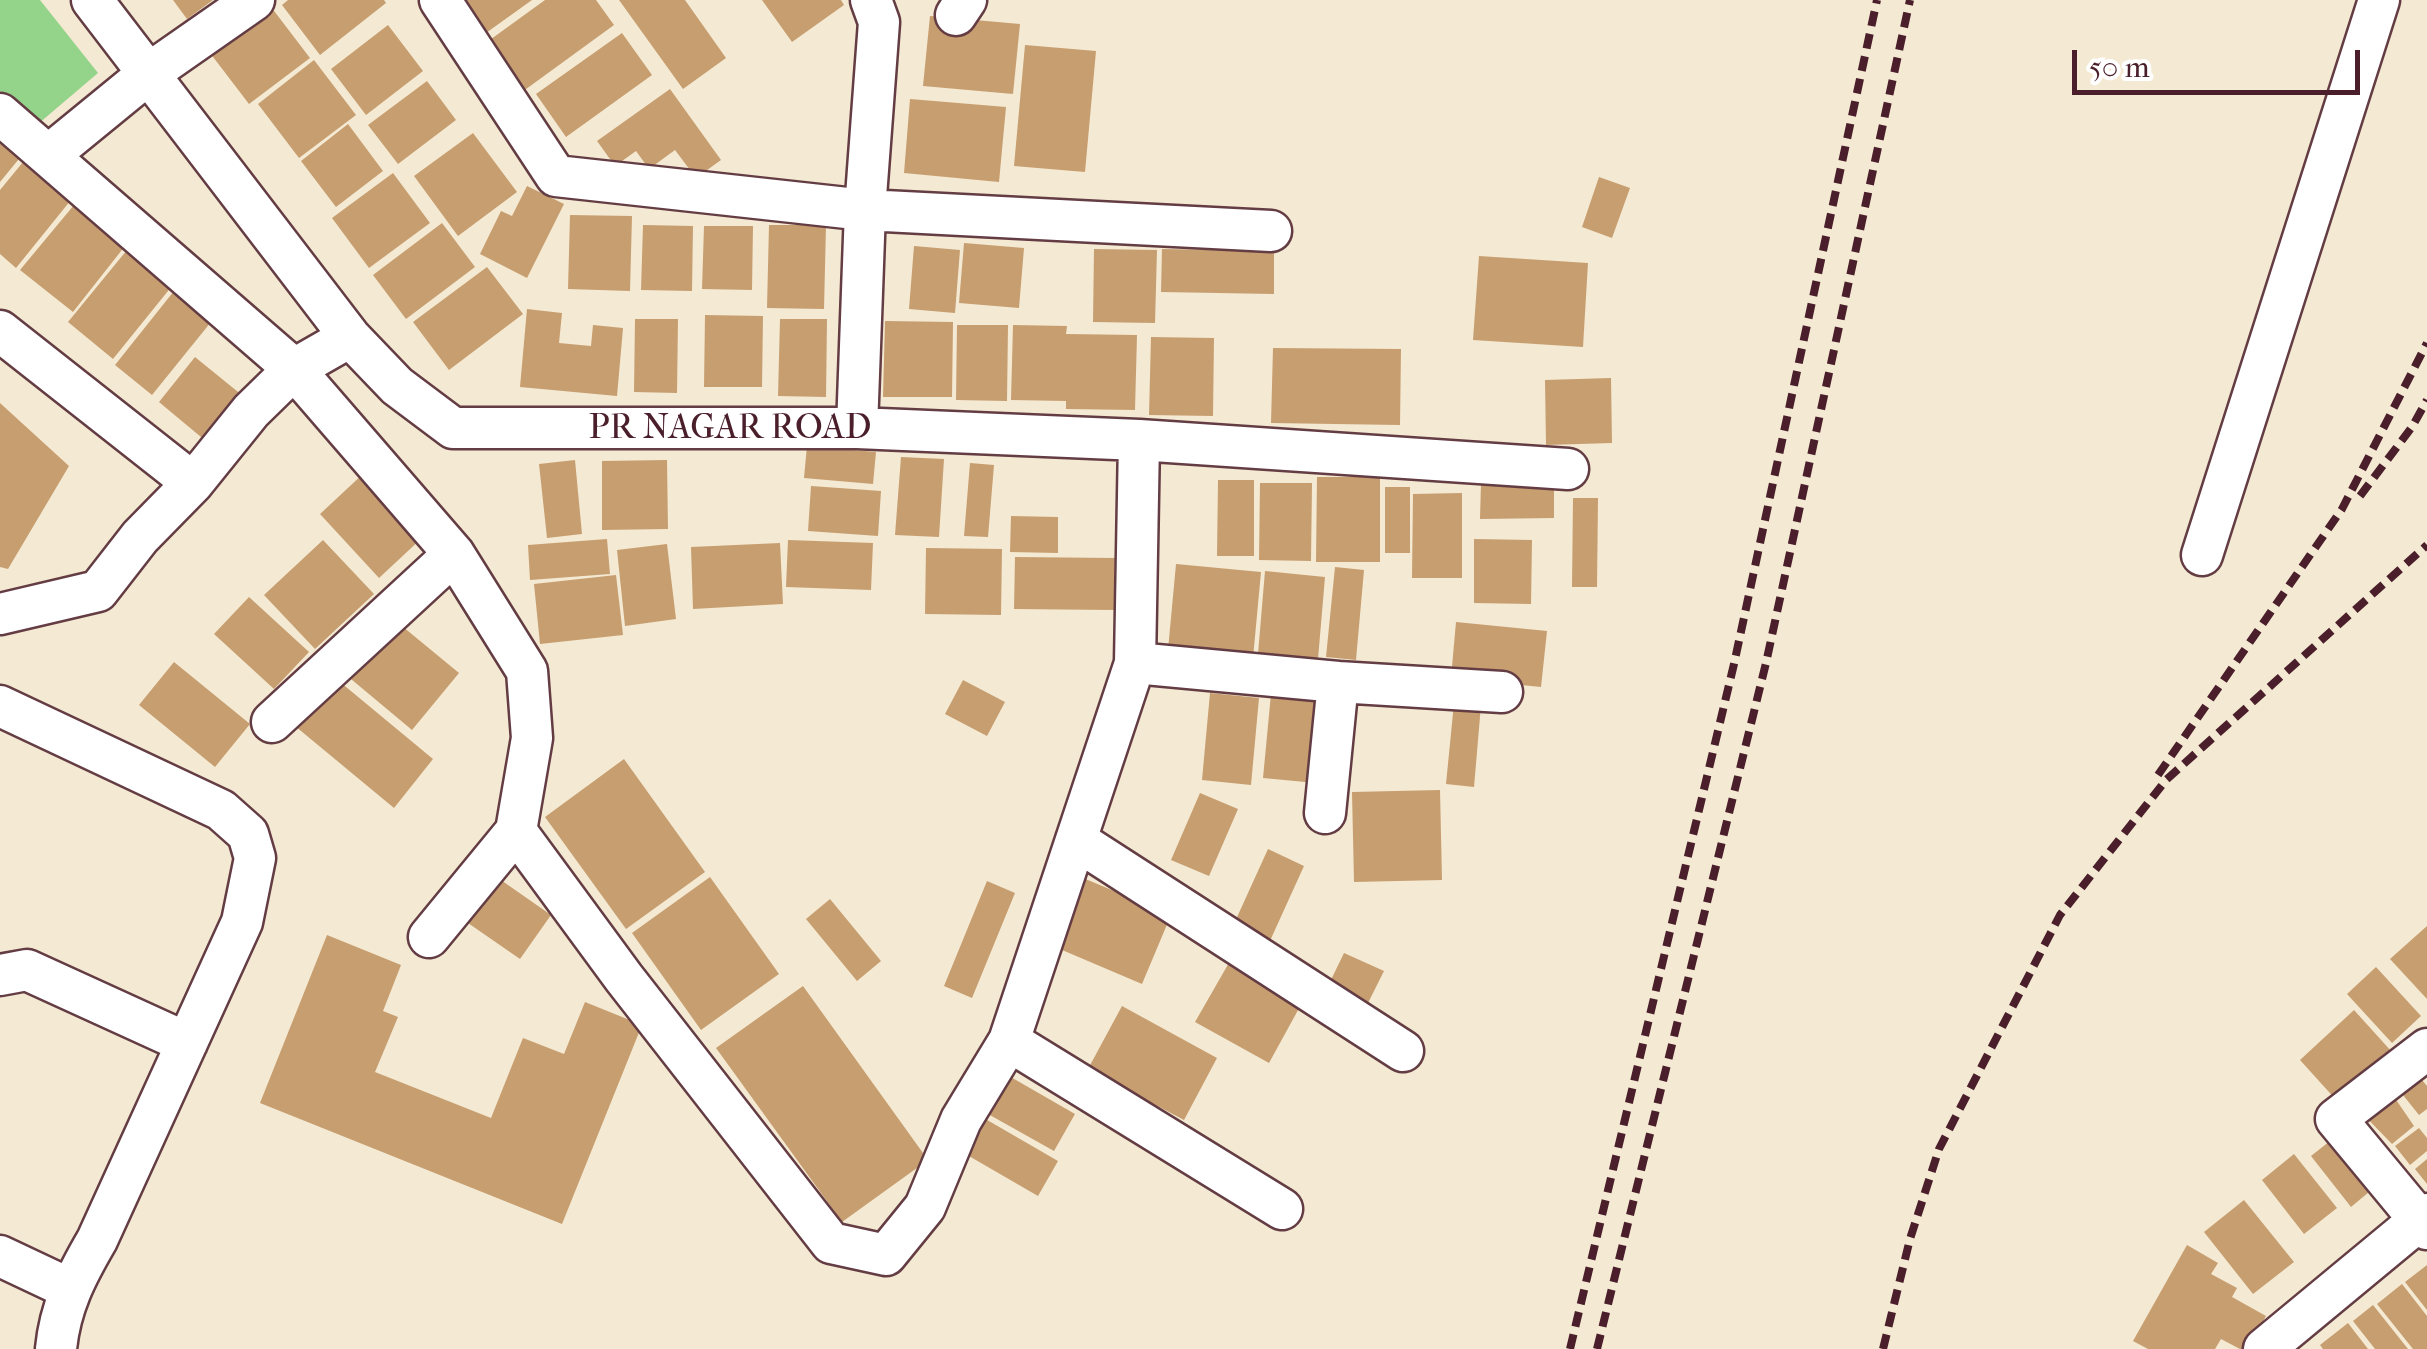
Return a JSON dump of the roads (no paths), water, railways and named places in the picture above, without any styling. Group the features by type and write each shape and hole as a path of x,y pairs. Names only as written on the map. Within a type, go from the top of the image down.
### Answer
{"street":[{"name":"PR NAGAR ROAD","path":"92,0 350,337 397,386 453,428 856,428 1140,440 1568,469"},
{"path":"49,155 148,74 254,0"},
{"path":"440,0 556,176 865,210 1272,232"},
{"path":"856,428 865,210 880,22 871,0"},
{"path":"2202,555 2379,0"},
{"path":"0,114 294,369 454,554 527,671 532,738 516,831 429,937"},
{"path":"0,331 193,483"},
{"path":"0,614 98,590 251,411 294,369 350,337"},
{"path":"516,831 636,994 831,1244 886,1255 925,1207 961,1120 1009,1041 1135,662 1140,440"},
{"path":"272,722 454,554"},
{"path":"1135,662 1338,682 1502,692"},
{"path":"1325,813 1338,682"},
{"path":"0,706 221,810 248,834 255,858 242,922 98,1240 70,1289 59,1319 56,1349"},
{"path":"1076,840 1403,1051"},
{"path":"0,975 27,970 187,1043"},
{"path":"1009,1041 1282,1208"},
{"path":"2264,1349 2424,1221 2336,1120 2427,1049"},
{"path":"0,1256 70,1289"}],"railway":[{"path":"1570,1349 1734,664 1877,0"},
{"path":"1597,1349 1766,663 1910,0"},
{"path":"2158,775 2342,509 2427,343"},
{"path":"2360,496 2412,427 2427,400"},
{"path":"1883,1349 1910,1239 1939,1149 2060,915 2166,780 2427,545"}]}
